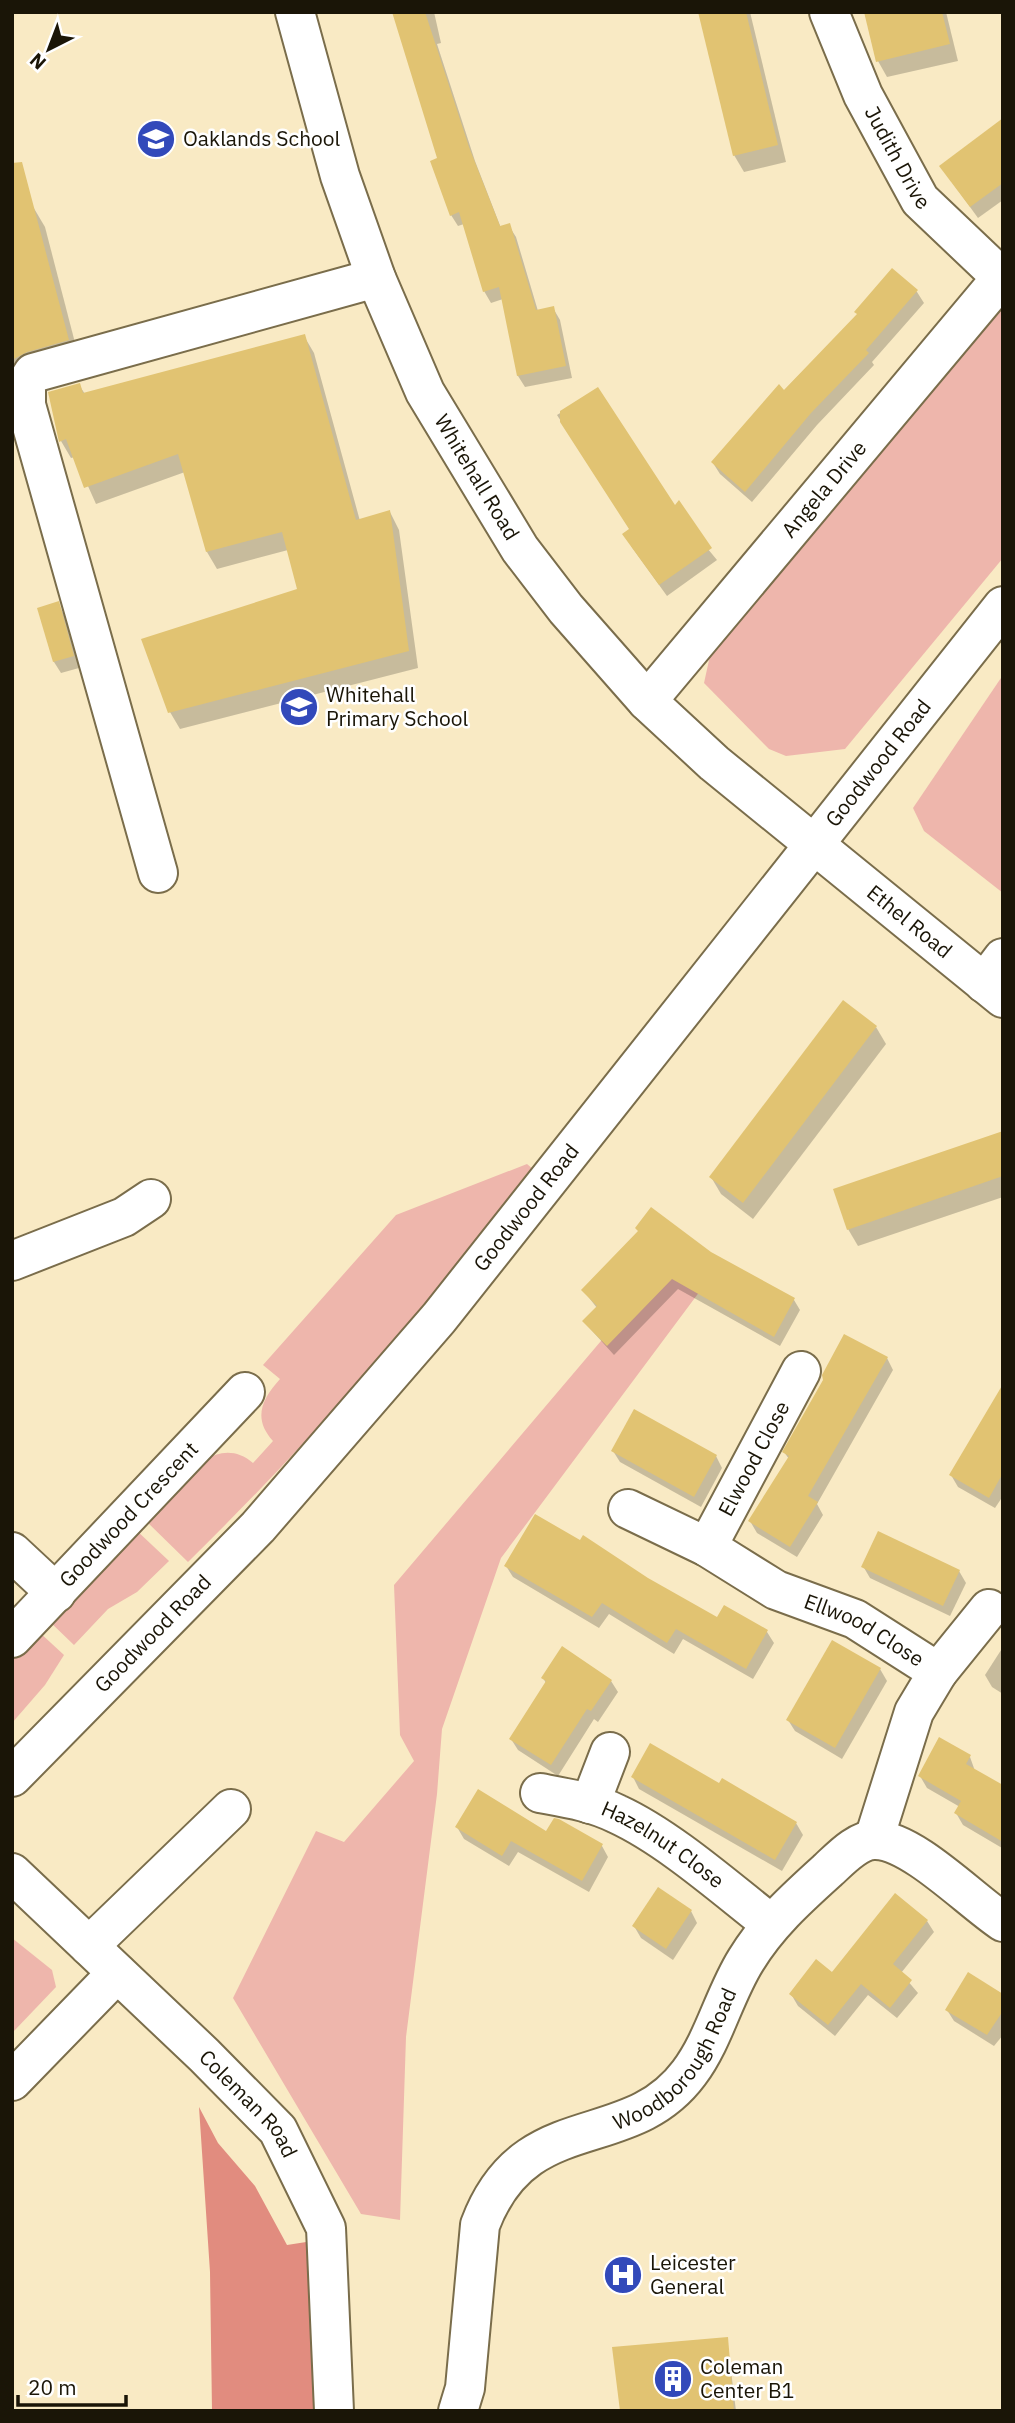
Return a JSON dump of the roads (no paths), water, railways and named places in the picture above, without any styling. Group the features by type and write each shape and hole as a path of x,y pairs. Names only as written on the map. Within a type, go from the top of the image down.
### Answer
{"street":[{"name":"Whitehall Road","path":"295,12 340,176 376,278 425,392 520,550 566,609 647,701 714,763 814,845"},
{"name":"Judith Drive","path":"829,12 863,95 920,200 1002,276"},
{"name":"Angela Drive","path":"647,701 1002,276"},
{"path":"158,873 26,405 26,384 33,373 376,278"},
{"name":"Goodwood Road","path":"12,1777 258,1527 350,1424 439,1318 1003,606"},
{"name":"Ethel Road","path":"814,845 996,980"},
{"path":"12,1261 124,1217 151,1199"},
{"name":"Elwood Close","path":"707,1547 801,1371"},
{"name":"Goodwood Crescent","path":"12,1638 245,1392"},
{"name":"Ellwood Close","path":"628,1509 707,1547 776,1590 855,1619 938,1672 914,1712 874,1839"},
{"path":"12,1552 56,1593"},
{"path":"938,1672 989,1609"},
{"path":"590,1804 610,1752"},
{"name":"Hazelnut Close","path":"540,1793 590,1804 618,1814 679,1853 770,1923"},
{"path":"89,1947 231,1809"},
{"path":"874,1839 906,1847 1003,1922"},
{"name":"Woodborough Road","path":"457,2411 465,2388 480,2225 488,2203 502,2180 519,2164 548,2146 645,2111 684,2080 698,2062 745,1961 770,1923 853,1848 874,1839"},
{"name":"Coleman Road","path":"12,1873 278,2130 326,2228 334,2411"},
{"path":"12,2081 117,1973"}],"place":[{"name":"Oaklands School","path":"156,139"},
{"name":"Whitehall Primary School","path":"299,707"},
{"name":"Leicester General","path":"623,2275"},
{"name":"Coleman Center B1","path":"673,2379"}]}
